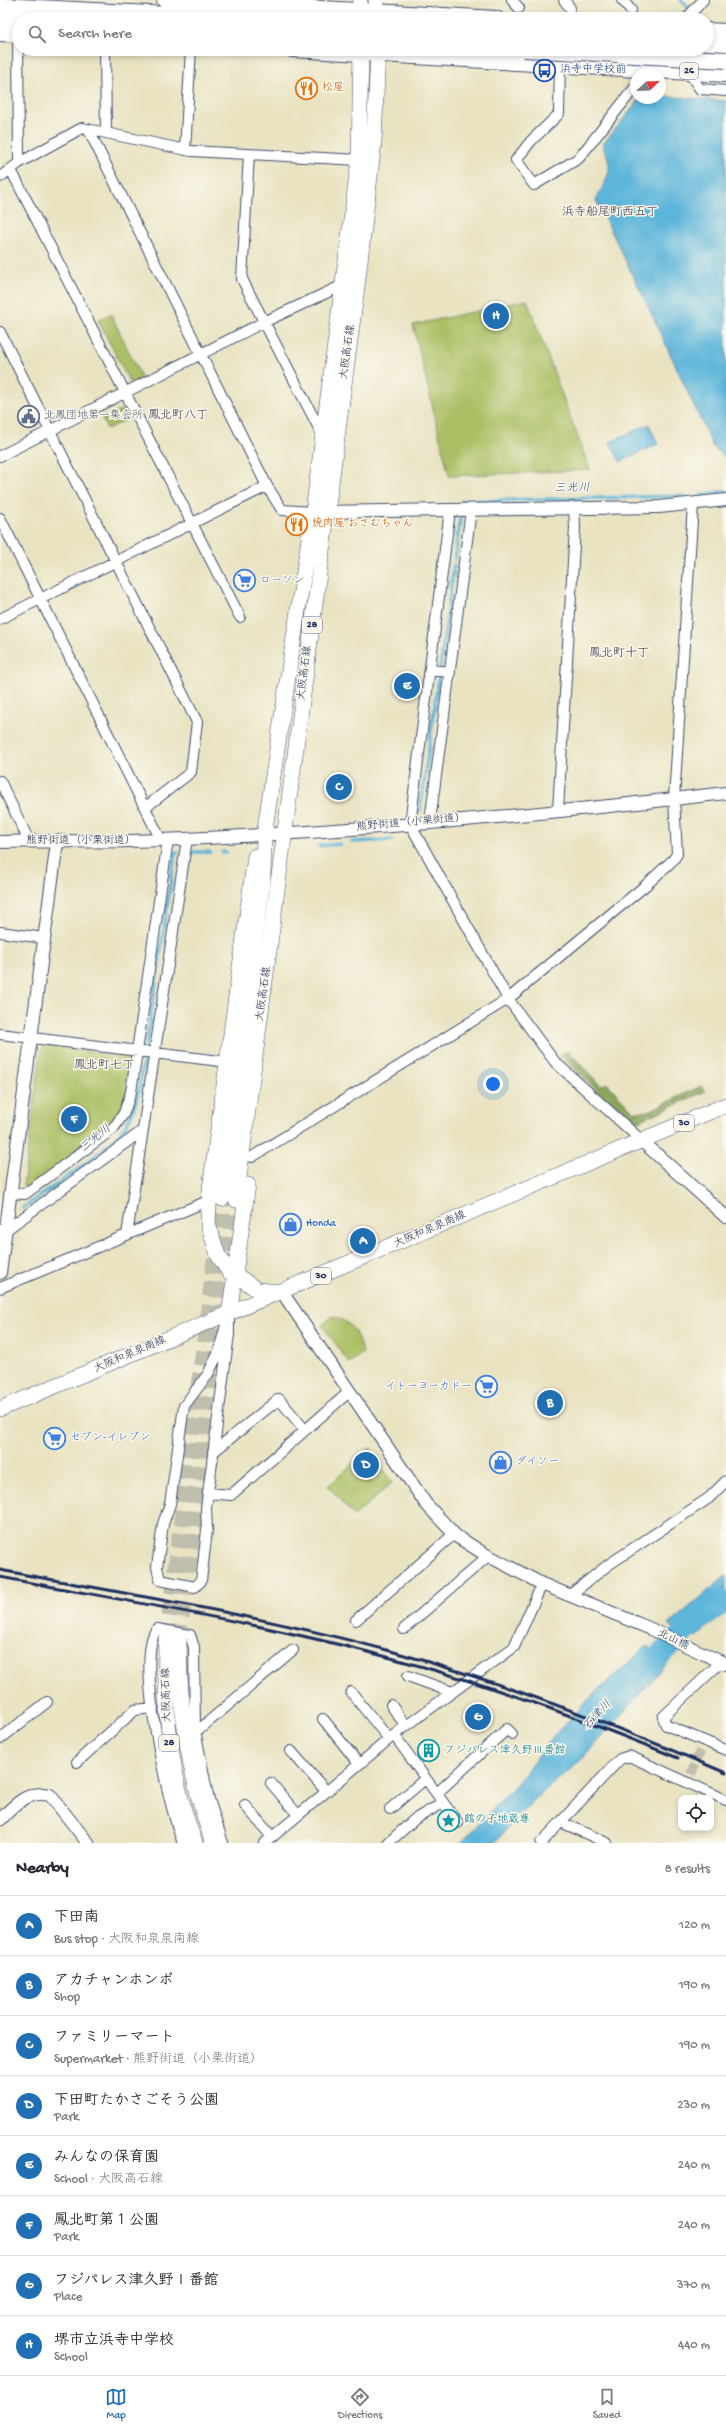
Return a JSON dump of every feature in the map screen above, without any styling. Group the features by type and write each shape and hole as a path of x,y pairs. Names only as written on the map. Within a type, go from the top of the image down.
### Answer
{"highway":[{"path":"165,0 277,3 403,12"},
{"path":"0,6 113,12"},
{"path":"0,20 12,26"},
{"path":"0,34 12,31"},
{"path":"714,31 726,32"},
{"path":"714,44 726,45"},
{"name":"26","path":"454,56 630,69"},
{"name":"26","path":"653,56 726,60"},
{"name":"26","path":"666,71 726,74"}],"main road":[{"name":"大阪高石線","path":"222,1200 285,833 320,512 350,286 359,160 361,56"},
{"name":"大阪高石線","path":"222,1200 263,880 264,835 320,512 323,436 374,142 378,56"},
{"path":"229,1314 252,1157 288,881 285,833"},
{"path":"264,835 255,854 228,1062 222,1200 208,1224 218,1255 229,1272 235,1274 257,1290 282,1292"},
{"name":"大阪和泉泉南線","path":"0,1409 726,1106"},
{"name":"大阪高石線","path":"195,1843 184,1813 168,1735 165,1687 173,1640 184,1732 199,1802 213,1843"}],"street":[{"path":"693,12 704,0"},
{"path":"624,1 631,10"},
{"path":"18,56 15,166 125,392 240,617"},
{"path":"105,56 106,133"},
{"path":"185,150 190,56"},
{"path":"651,68 660,56"},
{"path":"560,63 559,114 531,141 516,160 534,185 579,158 630,94"},
{"path":"688,71 700,89 726,91"},
{"path":"0,177 15,166 82,128 185,150 359,160"},
{"path":"88,129 202,353 267,486 282,510 320,512 574,508 693,505 726,500"},
{"path":"249,154 242,279 323,436"},
{"path":"0,456 264,322 350,286"},
{"path":"0,332 197,722 191,772 146,808"},
{"path":"0,619 267,486"},
{"path":"252,1157 508,999 646,885 673,860 676,854 674,799 693,505"},
{"path":"558,810 574,536 574,508"},
{"path":"453,510 410,824 508,999 555,1062 726,1217"},
{"path":"430,822 447,672 470,510"},
{"path":"0,518 146,808 164,840 145,1052 142,1130 127,1235"},
{"path":"431,670 447,672"},
{"path":"0,781 29,841"},
{"path":"674,799 726,793"},
{"name":"熊野街道（小栗街道）","path":"0,842 164,840 264,835 410,824 674,799"},
{"path":"11,1192 25,1194 113,1128 124,1113 145,1052 187,839"},
{"path":"0,1273 3,1230 11,1192 30,1038 57,842"},
{"path":"0,932 44,938"},
{"path":"0,1034 228,1062"},
{"path":"3,1230 142,1130"},
{"path":"0,1288 127,1235 222,1200"},
{"name":"北山橋","path":"282,1292 426,1504 454,1534 488,1556 542,1584 644,1626 724,1663"},
{"path":"229,1314 229,1334 206,1508 207,1530 201,1581 195,1587 160,1580 157,1567 163,1524 170,1504 184,1406 191,1393 208,1374 218,1354 229,1314"},
{"path":"208,1493 231,1495 350,1392"},
{"path":"213,1452 279,1399 305,1430"},
{"path":"569,1596 608,1565 709,1498 726,1481"},
{"path":"356,1620 454,1534"},
{"path":"404,1629 488,1556"},
{"path":"245,1805 268,1840 391,1737 514,1647 542,1584"},
{"path":"183,1843 162,1766 150,1686 152,1635 157,1629 190,1635 194,1647 195,1730 208,1796 223,1843"},
{"path":"195,1730 201,1728 293,1650"},
{"path":"724,1663 663,1717 666,1726 704,1743 726,1750"},
{"path":"408,1676 452,1692"},
{"path":"351,1692 391,1737 437,1793 442,1803 458,1824"},
{"path":"0,1739 46,1702"},
{"path":"391,1705 406,1726"},
{"path":"77,1762 135,1710 153,1708"},
{"path":"323,1719 359,1764"},
{"path":"437,1793 508,1729 512,1734"},
{"path":"291,1751 326,1791"},
{"path":"541,1843 620,1759 629,1756 689,1778 726,1800"},
{"path":"390,1809 425,1779"},
{"path":"271,1783 298,1815"},
{"path":"0,1820 14,1804 29,1796 40,1793 50,1795 88,1843"},
{"path":"388,1843 415,1819 442,1803"},
{"path":"561,1822 607,1843"}],"green space":[{"path":"527,300 590,470 449,476 413,325"},
{"path":"111,314 142,379 134,383 129,381 98,320"},
{"path":"128,407 132,417 107,429 102,419"},
{"path":"46,1045 130,1056 132,1060 130,1080 124,1105 115,1121 105,1131 28,1188 23,1186 41,1049"},
{"path":"568,1051 601,1086 607,1083 634,1112 649,1111 701,1086 706,1091 632,1124 560,1055"},
{"path":"333,1316 346,1322 354,1330 363,1353 349,1363 322,1325"},
{"path":"370,1448 392,1483 354,1516 328,1486"}],"water":[{"path":"666,96 726,101 726,458 713,447 656,323 596,200 606,179 609,167 609,161 602,145 636,104 666,104"},
{"path":"649,424 658,444 620,462 610,442"},
{"path":"726,1576 726,1611 696,1637 668,1625"},
{"path":"647,1646 672,1658 577,1764 535,1799 494,1843 461,1843 518,1782 555,1734 591,1697"}],"waterway":[{"name":"三光川","path":"681,0 688,7"},
{"name":"三光川","path":"702,495 726,491"},
{"name":"三光川","path":"462,503 462,501 684,496"},
{"name":"三光川","path":"455,559 460,518"},
{"name":"三光川","path":"440,669 454,565"},
{"name":"三光川","path":"420,811 439,675"},
{"name":"三光川","path":"352,842 392,840"},
{"name":"三光川","path":"319,846 340,844"},
{"name":"三光川","path":"146,1048 175,853 178,852"},
{"name":"三光川","path":"193,852 210,852"},
{"name":"三光川","path":"23,1208 94,1157 119,1134 127,1123 134,1108 144,1059"},
{"name":"石津川","path":"642,1672 689,1628 726,1601"}],"tunnel":[{"path":"166,1639 222,1199"},
{"path":"179,1640 236,1200"},
{"path":"691,1774 702,1746"}],"railway":[{"path":"0,1570 247,1617 345,1639 437,1664 603,1722 726,1773"},
{"path":"0,1577 147,1604 343,1645 428,1668 500,1691 678,1758"}],"place":[{"name":"浜寺中学校前","path":"544,70"},
{"name":"松屋","path":"307,88"},
{"name":"堺市立浜寺中学校","path":"496,316"},
{"name":"北鳳団地第一集会所","path":"28,416"},
{"name":"焼肉屋 おさむちゃん","path":"296,524"},
{"name":"ローソン","path":"245,581"},
{"name":"みんなの保育園","path":"407,686"},
{"name":"ファミリーマート","path":"339,787"},
{"name":"鳳北町第１公園","path":"74,1119"},
{"name":"Honda","path":"290,1224"},
{"name":"下田南","path":"363,1241"},
{"name":"イトーヨーカドー","path":"487,1387"},
{"name":"アカチャンホンポ","path":"550,1403"},
{"name":"セブン-イレブン","path":"55,1438"},
{"name":"ダイソー","path":"500,1462"},
{"name":"下田町たかさごそう公園","path":"366,1465"},
{"name":"フジパレス津久野Ⅰ番館","path":"478,1717"},
{"name":"フジパレス津久野Ⅲ番館","path":"428,1751"},
{"name":"鶴の子地蔵尊","path":"448,1820"}],"district":[{"name":"浜寺船尾町西五丁","path":"610,213"},
{"name":"鳳北町八丁","path":"178,416"},
{"name":"鳳北町十丁","path":"619,654"},
{"name":"鳳北町七丁","path":"104,1066"}]}
